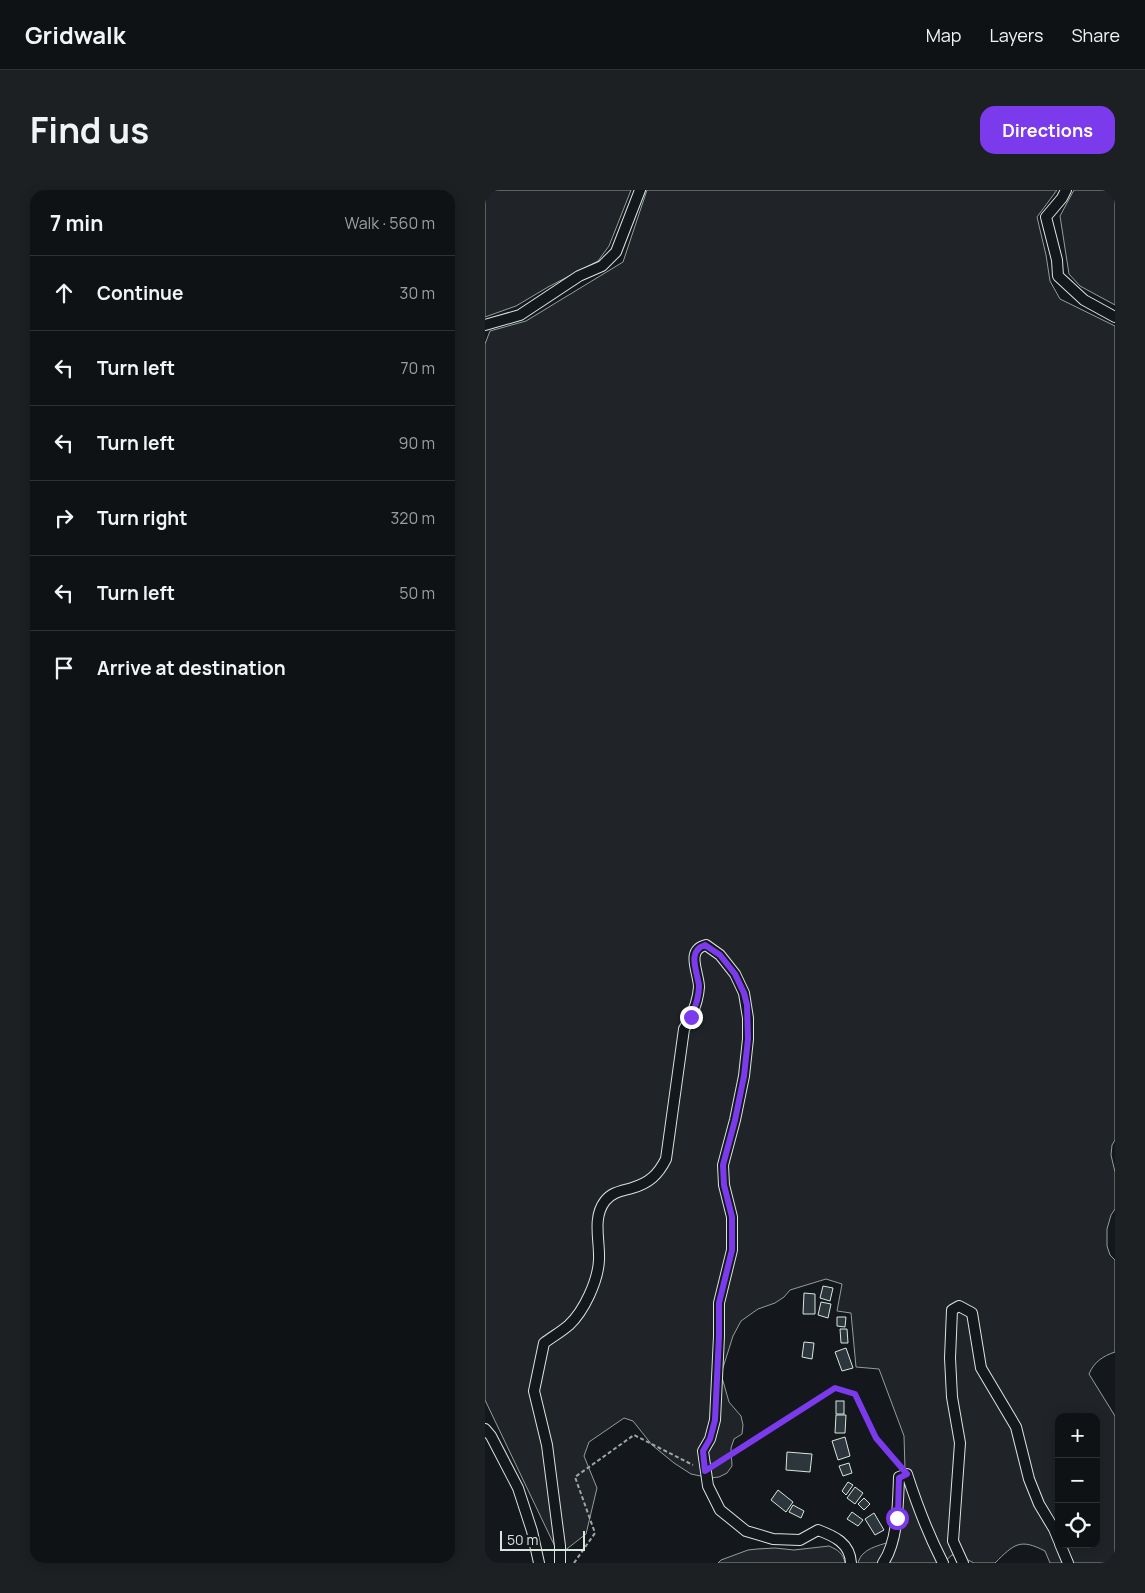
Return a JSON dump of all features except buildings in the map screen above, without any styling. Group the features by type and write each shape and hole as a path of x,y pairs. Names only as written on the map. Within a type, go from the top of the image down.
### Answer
{"street":[{"path":"485,325 520,315 579,276 602,266 616,252 640,190"},
{"path":"1066,190 1047,217 1057,260 1058,276 1084,300 1115,317"},
{"path":"560,1563 560,1546 547,1445 534,1391 544,1343 570,1324 588,1299 596,1280 599,1262 597,1224 599,1212 606,1200 617,1192 634,1188 649,1181 661,1170 665,1159 684,1028 697,1002 699,986 694,966 695,952 705,945 720,955 735,974 744,993 747,1005 748,1039 744,1076 723,1165 724,1185 732,1217 732,1250 719,1303 715,1420 710,1439 703,1451 708,1486 720,1510 747,1531 773,1539 800,1540 818,1530 833,1535 841,1541 851,1556 851,1563"},
{"path":"963,1563 953,1541 960,1442 952,1397 950,1358 952,1310 959,1306 971,1313 981,1368 1016,1427 1029,1479 1039,1504 1055,1532"},
{"path":"485,1429 491,1436 518,1488 532,1531 539,1563"},
{"path":"883,1563 890,1554 898,1513 899,1478 907,1474 928,1533 943,1563"},
{"path":"1061,1548 1068,1563"}],"path":[{"path":"574,1563 595,1533 575,1477 634,1435 705,1471 835,1388 855,1394 876,1438 907,1474"}],"shaded area":[{"path":"485,190 631,190 609,246 598,261 516,306 485,317"},
{"path":"647,190 1057,190 1037,217 1050,281 1060,299 1115,326 1115,1140 1112,1145 1111,1155 1115,1172 1115,1209 1107,1229 1107,1246 1110,1255 1115,1260 1115,1352 1099,1360 1089,1374 1115,1416 1115,1563 1050,1563 1045,1551 1023,1544 1007,1551 995,1563 974,1563 960,1556 952,1555 945,1561 938,1563 858,1563 860,1557 869,1550 898,1539 905,1469 904,1436 879,1369 856,1367 851,1313 837,1311 842,1284 826,1279 790,1290 775,1303 758,1309 741,1321 733,1336 721,1374 729,1402 741,1416 743,1425 742,1434 734,1439 731,1448 732,1466 727,1473 719,1477 710,1478 691,1474 652,1445 633,1421 624,1418 589,1442 584,1456 597,1488 586,1534 559,1555 485,1400 485,344 490,331 526,321 623,262"},
{"path":"1074,190 1115,190 1115,305 1080,286 1069,274 1060,216"},
{"path":"829,1546 840,1552 845,1563 718,1563 721,1560 748,1550 775,1548 794,1550"}],"route":[{"path":"691,1017 697,1002 699,986 694,966 695,952 705,945 720,955 735,974 744,993 747,1005 748,1039 744,1076 735,1120 726,1148 722,1174 732,1217 733,1234 732,1250 719,1303 715,1420 710,1439 703,1451 705,1471 835,1388 855,1394 876,1438 907,1474 899,1478 897,1518"}]}
